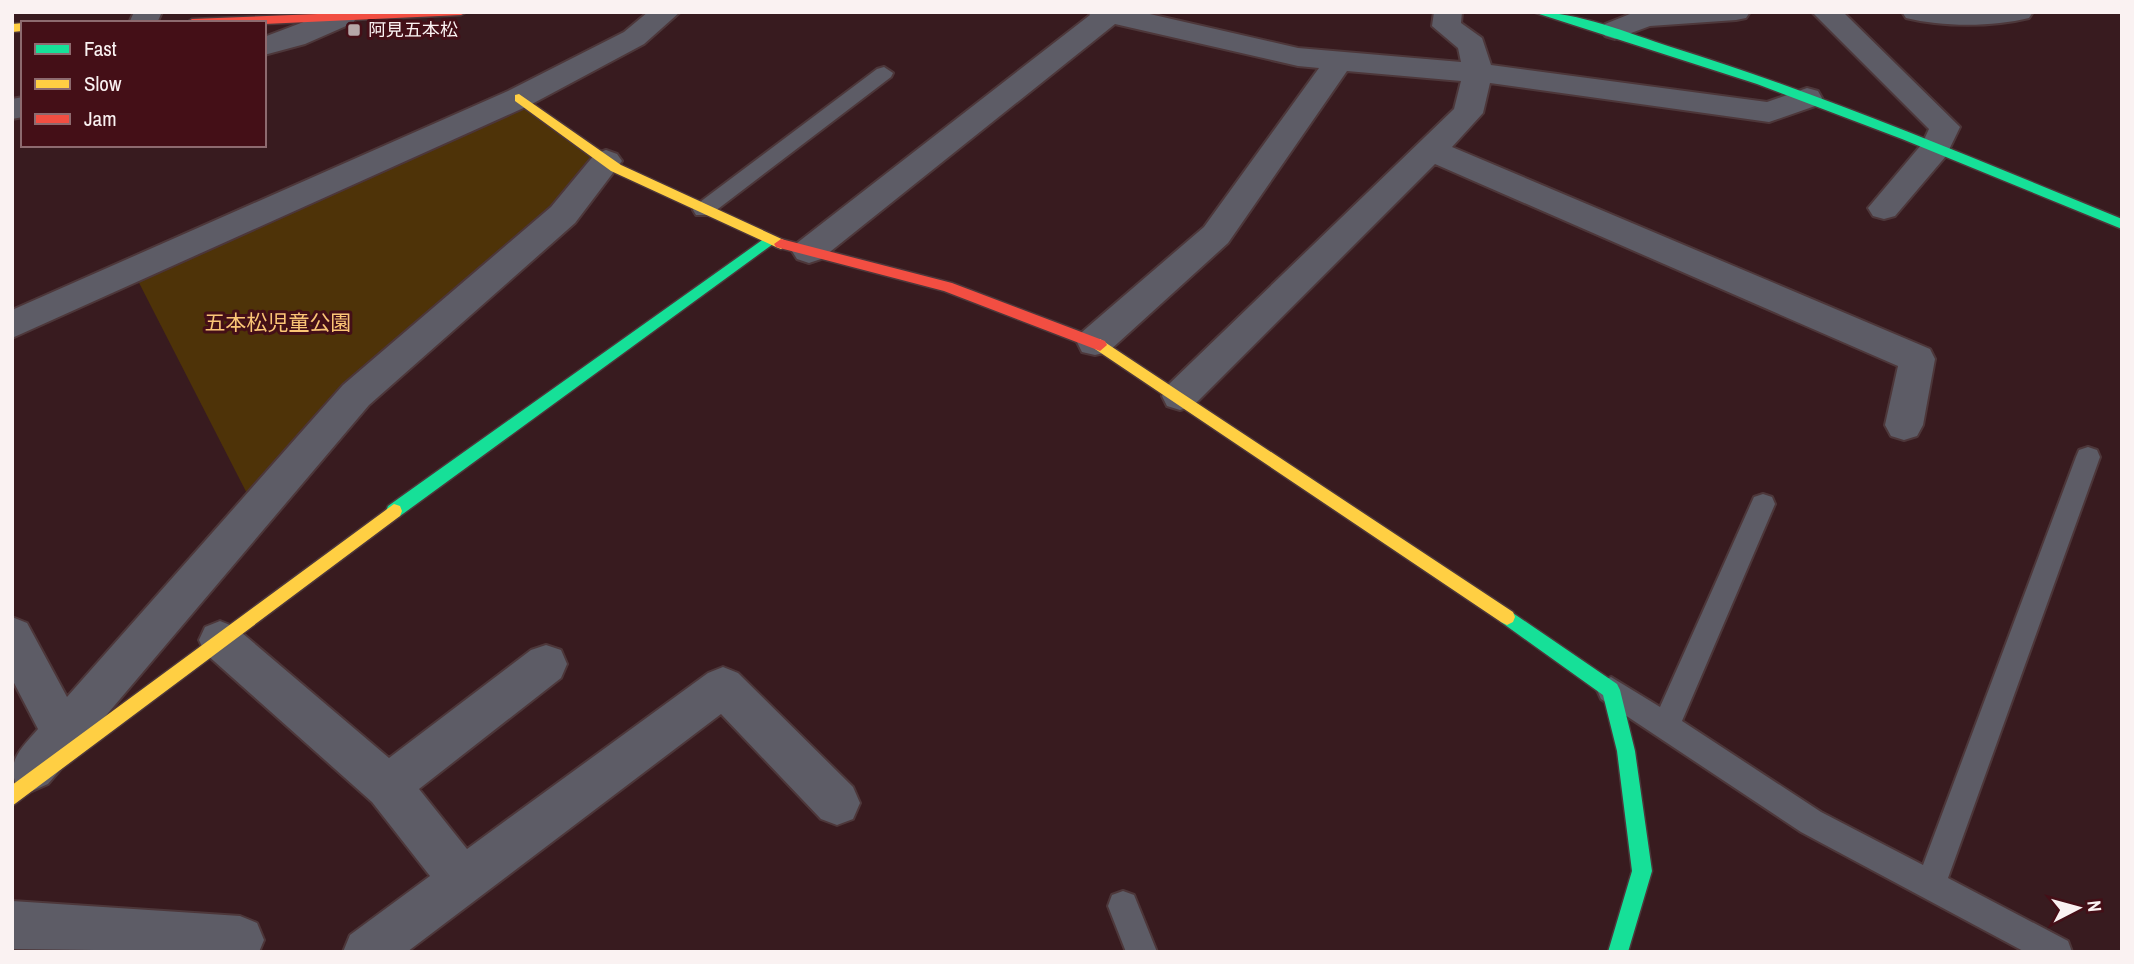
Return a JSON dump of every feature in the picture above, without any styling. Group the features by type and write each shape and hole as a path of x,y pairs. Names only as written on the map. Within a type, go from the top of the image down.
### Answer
{"street":[{"path":"217,21 281,16 343,18 461,12"},
{"path":"12,325 519,98 634,38 666,12"},
{"path":"1180,396 1468,113 1478,73 1472,44 1446,26 1448,12"},
{"path":"1539,12 1615,30 1744,73 2122,225"},
{"path":"1615,30 1646,18 1736,12"},
{"path":"1826,12 1945,127 1935,149 1884,208"},
{"path":"1916,12 1968,15 2019,12"},
{"path":"809,251 1106,13 1298,57 1478,73 1769,112 1807,98"},
{"path":"266,45 295,38 343,18"},
{"path":"1095,342 1216,235 1339,61"},
{"path":"519,98 606,161 768,241 947,288 1095,342 1433,565 1611,690 1626,751 1642,872 1618,952"},
{"path":"1431,150 1917,359 1904,425"},
{"path":"12,791 257,513 356,395 563,215 606,161"},
{"path":"12,797 220,640 768,241"},
{"path":"12,636 63,733"},
{"path":"220,640 388,786 463,881"},
{"path":"388,786 546,664"},
{"path":"368,952 723,687 837,803"},
{"path":"12,925 240,940 234,952"}],"lane":[{"path":"703,209 884,73"},
{"path":"1930,885 2088,457"},
{"path":"1666,726 1763,503"},
{"path":"1611,690 1811,822 2057,952"},
{"path":"1123,905 1142,952"}],"green space":[{"name":"五本松児童公園","path":"519,98 606,161 257,513 134,273"}],"traffic: fast":[{"path":"1539,12 1614,33 1761,81 1906,136 2122,224"},
{"path":"394,511 768,241"},
{"path":"1507,617 1611,690 1626,751 1642,871 1618,952"}],"traffic: slow":[{"path":"12,28 21,27"},
{"path":"519,98 616,168 781,244"},
{"path":"1100,345 1507,617"},
{"path":"12,797 394,511"}],"traffic: jam":[{"path":"241,21 461,12"},
{"path":"781,244 947,287 1100,345"}],"place":[{"name":"阿見五本松","path":"354,30"}]}
